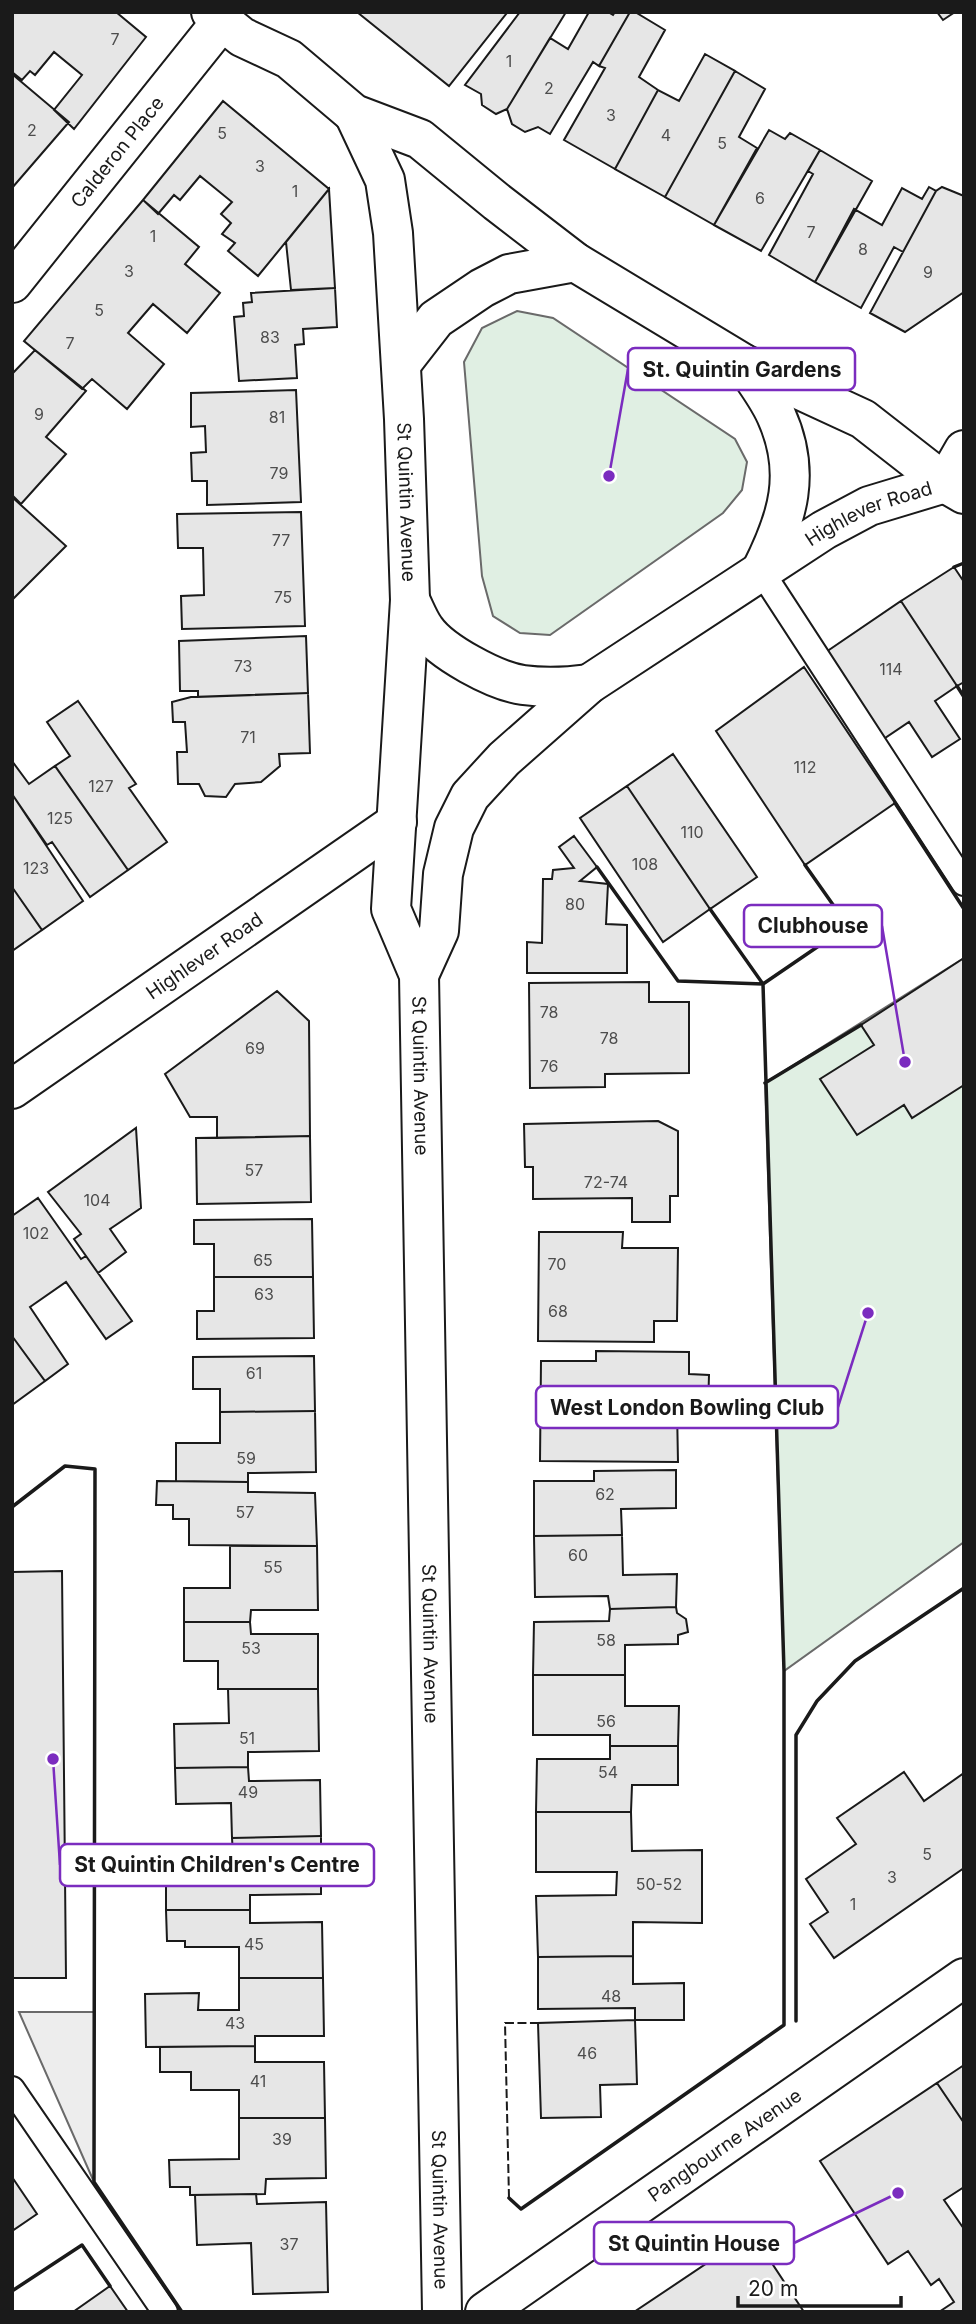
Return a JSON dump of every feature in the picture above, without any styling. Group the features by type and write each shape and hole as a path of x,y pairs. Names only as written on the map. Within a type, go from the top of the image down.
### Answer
{"main road":[{"path":"216,17 242,37 289,59 354,114 420,139 575,262 744,364 863,419 955,489"},
{"name":"Calderon Place","path":"12,283 216,17"},
{"name":"St Quintin Avenue","path":"354,114 385,180 393,233 401,364 410,600 391,909 419,975 442,2312"},
{"path":"401,364 436,318 482,288 509,274 575,262"},
{"name":"Highlever Road","path":"744,364 776,415 789,461 789,504 778,538 761,571"},
{"name":"Highlever Road","path":"525,740 589,684 824,530 869,506 955,489 964,450"},
{"name":"Highlever Road","path":"410,600 425,629 442,648 478,668 520,684 557,688 589,684"},
{"name":"St Quintin Avenue","path":"419,975 439,931 443,874 454,828 470,796 525,740"},
{"name":"Highlever Road","path":"12,1088 397,822"},
{"name":"Pangbourne Avenue","path":"485,2312 964,1978"}],"lane":[{"path":"761,571 964,883"},
{"path":"12,2089 165,2312"}],"green space":[{"path":"517,311 553,318 735,439 747,462 742,490 723,513 550,635 520,633 493,616 482,576 464,362 482,328"},
{"path":"964,958 964,1542 784,1671 765,1083"}],"shaded area":[{"path":"19,2012 94,2012 94,2182"}],"building":[{"path":"12,12 116,12 146,37 74,129 54,110 82,75 54,52 35,75 30,71 22,80 12,72"},
{"path":"357,12 504,12 506,14 449,86"},
{"path":"520,12 566,12 507,109 496,114 482,105 481,94 465,85"},
{"path":"589,12 608,12 613,15 615,12 630,12 599,66 593,62 550,134 538,127 525,132 512,124 507,109 550,38 568,49"},
{"path":"630,12 635,12 665,30 639,77 658,90 615,169 564,140 605,68 599,66"},
{"path":"937,12 955,12 943,20"},
{"path":"705,54 735,71 665,197 615,169 658,90 679,101"},
{"path":"735,71 765,89 739,137 757,148 714,225 665,197"},
{"path":"12,74 69,122 12,188"},
{"path":"223,101 329,189 258,276 228,251 235,243 222,234 231,223 221,214 232,202 200,176 180,200 174,195 158,214 143,200"},
{"path":"769,130 785,139 790,133 820,150 761,251 714,225"},
{"path":"820,150 872,181 815,282 769,255 813,174 808,171"},
{"path":"929,187 936,191 903,252 894,247 861,308 815,282 854,209 882,225 902,188 922,199"},
{"path":"942,187 964,196 964,292 905,332 870,313 936,191"},
{"path":"329,189 335,288 291,290 286,242"},
{"path":"143,200 199,247 185,264 220,293 187,333 153,304 128,333 164,364 127,409 92,379 82,389 24,341"},
{"path":"335,288 337,327 303,329 304,344 295,345 297,378 239,381 234,317 244,316 243,303 252,302 251,293"},
{"path":"35,350 86,391 46,437 66,454 21,504 12,495 12,374"},
{"path":"296,390 301,502 207,505 207,481 192,481 191,453 206,452 205,426 191,427 191,393"},
{"path":"12,497 66,546 12,600"},
{"path":"301,512 305,626 182,629 181,596 204,595 203,548 178,548 177,514"},
{"path":"954,567 964,582 964,682 957,686 901,601"},
{"path":"901,601 957,686 935,701 960,739 932,757 909,722 882,740 826,652"},
{"path":"306,636 308,693 198,697 198,691 180,691 179,641"},
{"path":"804,667 895,803 805,865 716,731"},
{"path":"308,693 310,753 279,754 280,766 261,782 235,784 226,797 205,796 199,784 178,784 177,752 187,752 185,722 173,722 172,702 191,697"},
{"path":"78,701 136,784 129,788 167,842 128,870 55,766 70,756 47,722"},
{"path":"673,754 757,877 710,909 627,786"},
{"path":"12,761 29,784 55,766 128,870 90,897 52,842 47,845 12,794"},
{"path":"627,786 710,909 663,942 580,818"},
{"path":"12,794 83,901 42,930 12,887"},
{"path":"574,836 597,867 580,881 608,884 606,924 627,925 627,973 527,973 527,942 542,943 543,879 552,879 553,870 574,868 559,847"},
{"path":"12,887 42,930 12,951"},
{"path":"964,958 964,1085 912,1118 904,1105 857,1135 820,1079 874,1045 861,1025"},
{"path":"649,982 649,1002 689,1002 689,1073 605,1074 605,1087 530,1088 529,983"},
{"path":"277,991 309,1021 310,1136 217,1138 217,1117 190,1117 165,1074"},
{"path":"658,1121 678,1131 678,1196 670,1196 670,1222 632,1222 632,1198 533,1199 533,1167 525,1167 524,1124"},
{"path":"136,1128 141,1208 110,1229 126,1252 98,1273 74,1239 81,1234 48,1192"},
{"path":"310,1136 311,1202 197,1204 196,1138"},
{"path":"38,1198 81,1259 86,1256 132,1321 106,1339 66,1282 30,1307 68,1364 45,1381 12,1336 12,1216"},
{"path":"312,1219 313,1277 214,1277 214,1244 194,1244 194,1220"},
{"path":"539,1232 623,1232 622,1248 678,1248 677,1321 654,1321 654,1342 538,1341"},
{"path":"214,1277 313,1277 314,1338 197,1339 197,1311 214,1311"},
{"path":"12,1336 45,1381 12,1405"},
{"path":"596,1351 689,1352 689,1374 709,1375 708,1409 677,1409 678,1462 540,1461 541,1361 596,1361"},
{"path":"314,1356 315,1411 220,1412 220,1389 193,1389 193,1357"},
{"path":"315,1411 316,1472 248,1473 248,1482 176,1481 176,1443 220,1443 220,1412"},
{"path":"676,1470 676,1508 621,1509 622,1535 534,1536 534,1481 594,1481 594,1471"},
{"path":"157,1481 248,1482 248,1492 315,1493 317,1546 189,1545 189,1519 173,1519 173,1505 156,1505"},
{"path":"622,1535 623,1575 677,1574 676,1607 610,1609 608,1596 535,1597 534,1536"},
{"path":"230,1546 317,1546 318,1610 251,1610 250,1622 184,1622 184,1588 230,1588"},
{"path":"62,1571 66,1978 12,1978 12,1572"},
{"path":"676,1607 677,1613 686,1619 688,1632 678,1635 678,1644 625,1645 625,1675 533,1675 534,1622 609,1621 610,1609"},
{"path":"184,1622 250,1622 251,1634 318,1634 318,1689 218,1689 218,1661 184,1661"},
{"path":"533,1675 625,1675 625,1706 679,1706 678,1746 610,1746 610,1735 533,1735"},
{"path":"228,1689 318,1689 319,1751 248,1752 248,1767 175,1768 174,1724 229,1723"},
{"path":"610,1746 678,1746 678,1785 632,1785 631,1812 536,1812 537,1759 610,1759"},
{"path":"248,1767 249,1781 320,1780 321,1836 232,1838 231,1803 176,1804 175,1768"},
{"path":"904,1772 924,1801 964,1773 964,1868 834,1958 810,1924 828,1912 806,1879 856,1844 837,1818"},
{"path":"536,1812 631,1812 632,1851 702,1850 702,1923 633,1922 633,1956 538,1957 536,1896 616,1895 617,1872 536,1872"},
{"path":"321,1836 321,1894 250,1895 250,1910 166,1910 166,1871 234,1871 232,1838"},
{"path":"166,1910 250,1910 250,1923 322,1922 323,1978 239,1978 239,1947 185,1947 185,1941 167,1941"},
{"path":"633,1956 633,1984 684,1983 684,2020 635,2020 635,2008 538,2009 538,1957"},
{"path":"239,1978 323,1978 324,2036 255,2036 255,2046 146,2047 145,1994 199,1993 198,2010 239,2010"},
{"path":"635,2020 637,2084 600,2085 601,2117 541,2118 538,2023"},
{"path":"255,2046 255,2062 324,2062 325,2118 239,2118 239,2090 191,2090 191,2072 160,2072 160,2047"},
{"path":"964,2065 964,2123 937,2083"},
{"path":"937,2083 964,2123 964,2187 944,2200 964,2229 964,2312 939,2312 954,2302 939,2279 931,2285 908,2251 888,2264 820,2161"},
{"path":"239,2118 325,2118 326,2178 266,2179 265,2194 190,2195 190,2187 170,2187 169,2160 239,2159"},
{"path":"12,2177 37,2214 12,2231"},
{"path":"256,2194 257,2204 326,2202 328,2292 253,2294 251,2243 197,2245 195,2195"},
{"path":"752,2233 804,2312 634,2312"},
{"path":"110,2286 128,2312 73,2312"}],"fence":[{"path":"509,2198 505,2023 538,2023"}],"wall":[{"path":"954,567 964,563"},
{"path":"957,686 964,697"},
{"path":"895,803 964,909"},
{"path":"509,2198 521,2209 784,2025 784,1671 763,984 848,926 805,865"},
{"path":"597,867 678,981 763,984"},
{"path":"710,909 763,984"},
{"path":"765,1083 861,1025"},
{"path":"12,1507 65,1466 95,1469 94,2182 182,2312"},
{"path":"796,2021 796,1735 817,1701 855,1661 964,1588"},
{"path":"12,2291 82,2245 110,2286"}],"place":[{"name":"St. Quintin Gardens","path":"609,476"},
{"name":"Clubhouse","path":"905,1062"},
{"name":"West London Bowling Club","path":"868,1313"},
{"name":"St Quintin Children's Centre","path":"53,1759"},
{"name":"St Quintin House","path":"898,2193"}]}
